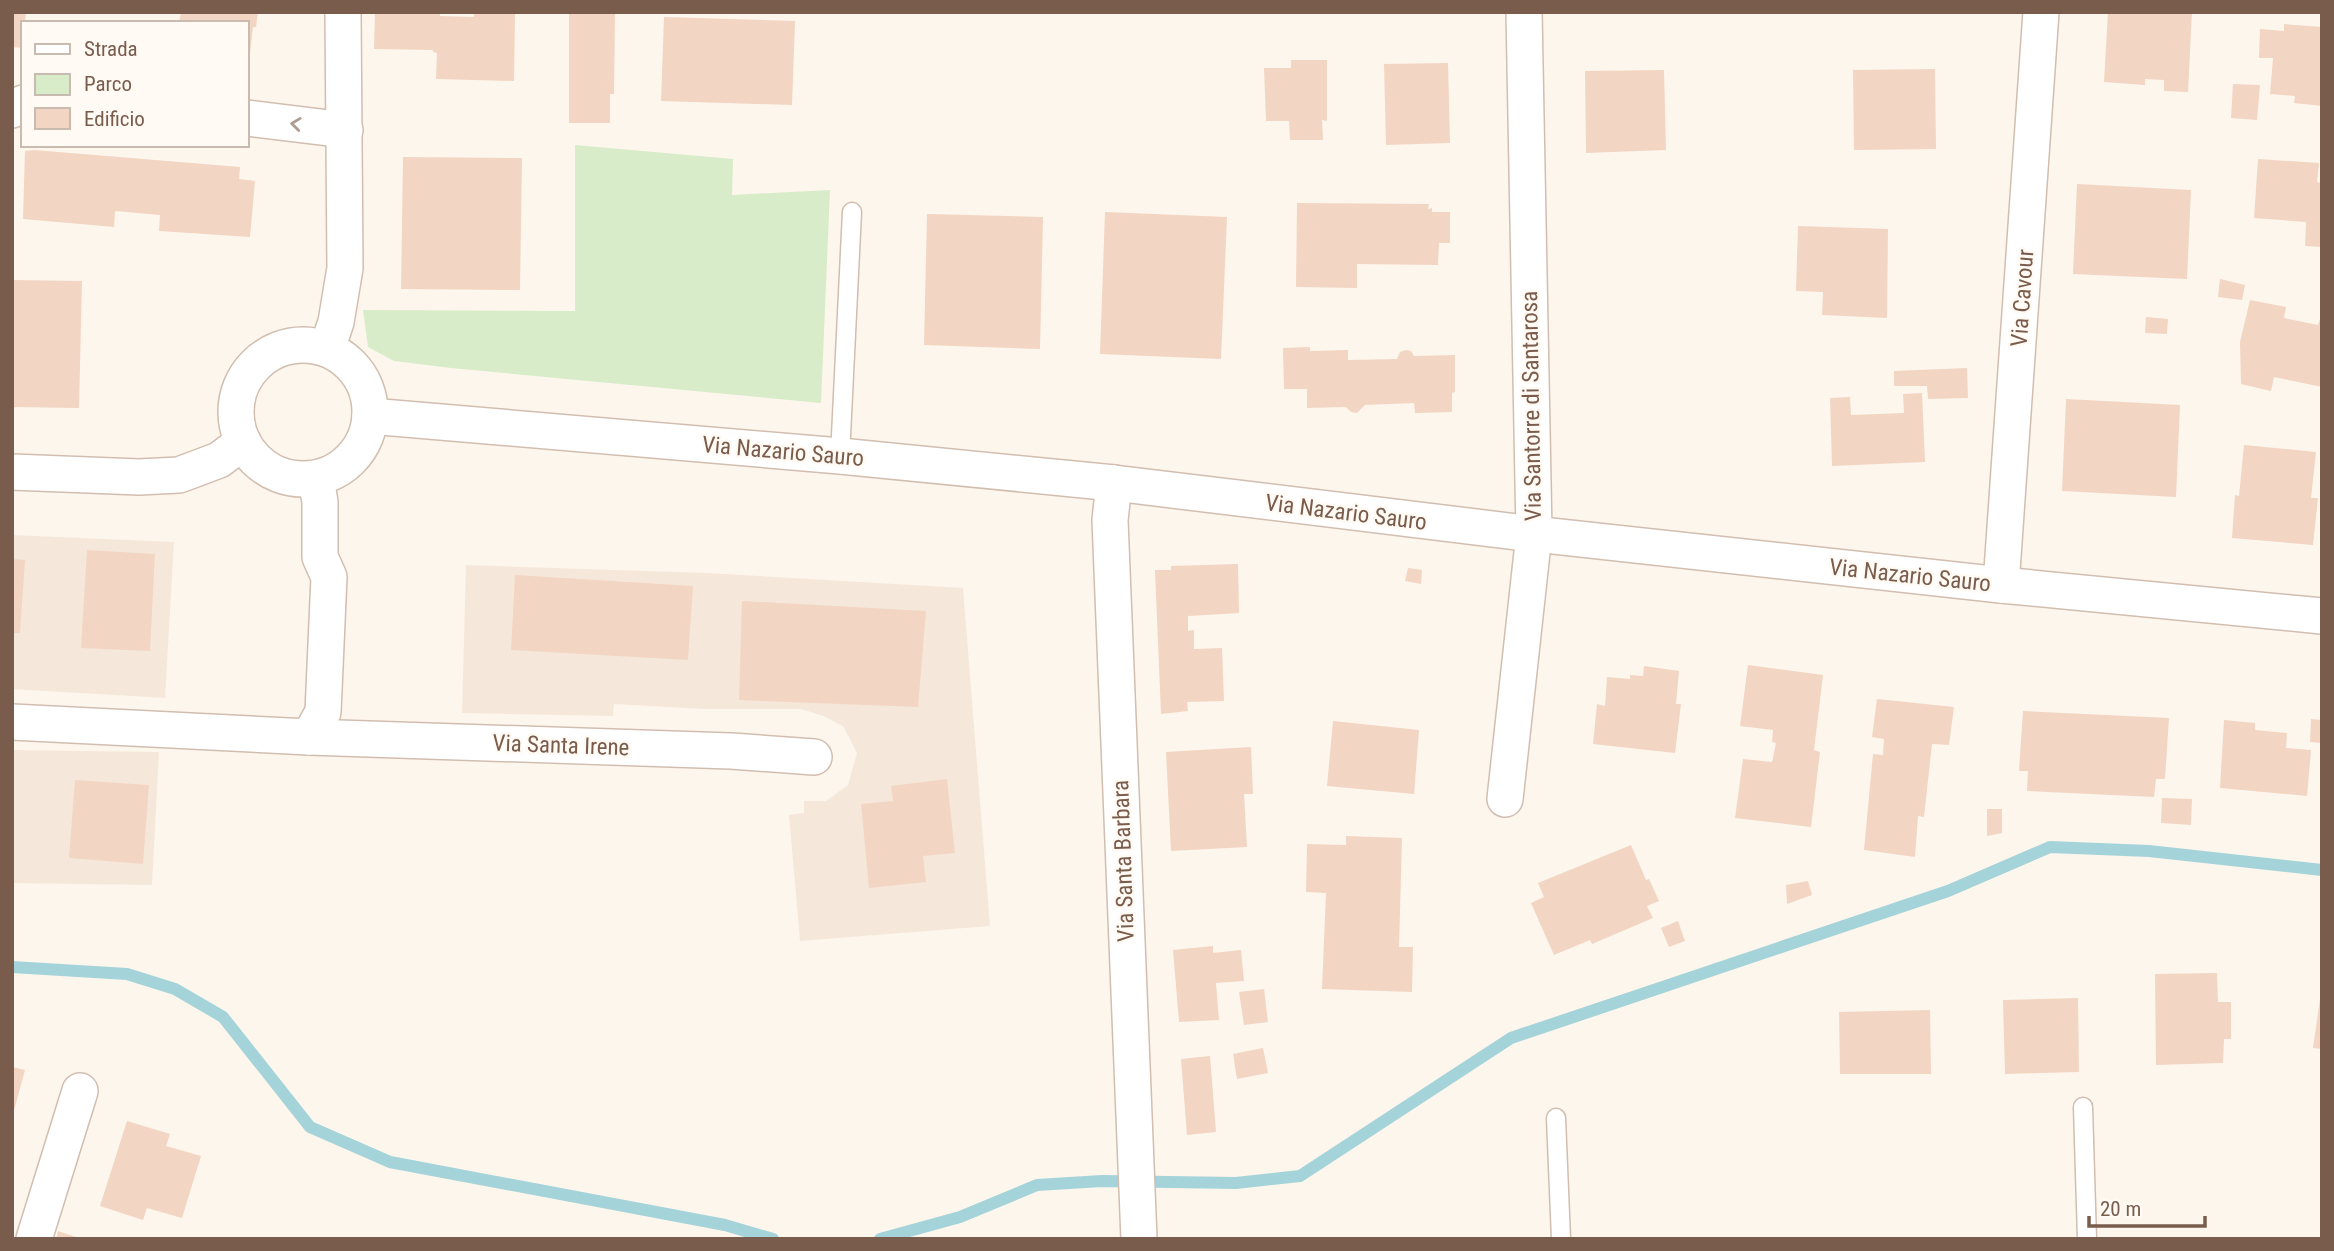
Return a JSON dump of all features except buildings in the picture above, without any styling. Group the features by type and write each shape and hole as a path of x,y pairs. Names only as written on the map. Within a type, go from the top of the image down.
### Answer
{"street":[{"path":"327,349 336,322 345,268 343,12"},
{"name":"Via Santorre di Santarosa","path":"1505,799 1534,534 1524,12"},
{"name":"Via Cavour","path":"2001,584 2041,12"},
{"path":"248,118 345,130"},
{"path":"304,345 327,349 345,360 359,375 368,394 370,415 366,438 354,457 337,471 316,479 299,480 281,476 252,457 243,442 236,420 237,397 246,376 262,359 281,348 304,345"},
{"name":"Via Nazario Sauro","path":"370,415 840,456 1114,484 1534,534 2322,616"},
{"path":"12,472 139,477 179,475 219,460 243,442"},
{"path":"309,737 323,712 329,577 320,556 320,502 316,479"},
{"name":"Via Santa Barbara","path":"1114,484 1110,520 1138,1225"},
{"name":"Via Santa Irene","path":"12,722 309,737 731,751 814,757"},
{"path":"34,1239 80,1091"}],"lane":[{"path":"840,456 852,212"},
{"path":"2082,1107 2087,1239"},
{"path":"1556,1118 1561,1239"}],"shaded area":[{"path":"12,535 174,542 165,698 12,689"},
{"path":"466,565 707,573 963,588 990,926 800,941 789,815 804,813 804,801 826,801 848,785 857,753 843,726 823,716 801,709 704,709 614,704 613,716 462,713"},
{"path":"12,750 159,752 152,885 12,883"}],"green space":[{"path":"575,145 733,159 732,195 830,190 821,403 394,361 368,347 363,310 575,311"}],"waterway":[{"path":"880,1239 960,1217 1037,1185 1102,1181 1236,1183 1300,1176 1511,1038 1948,891 2050,847 2149,851 2322,870"},
{"path":"12,967 127,974 175,989 223,1017 310,1127 390,1162 725,1225 773,1239"}]}
